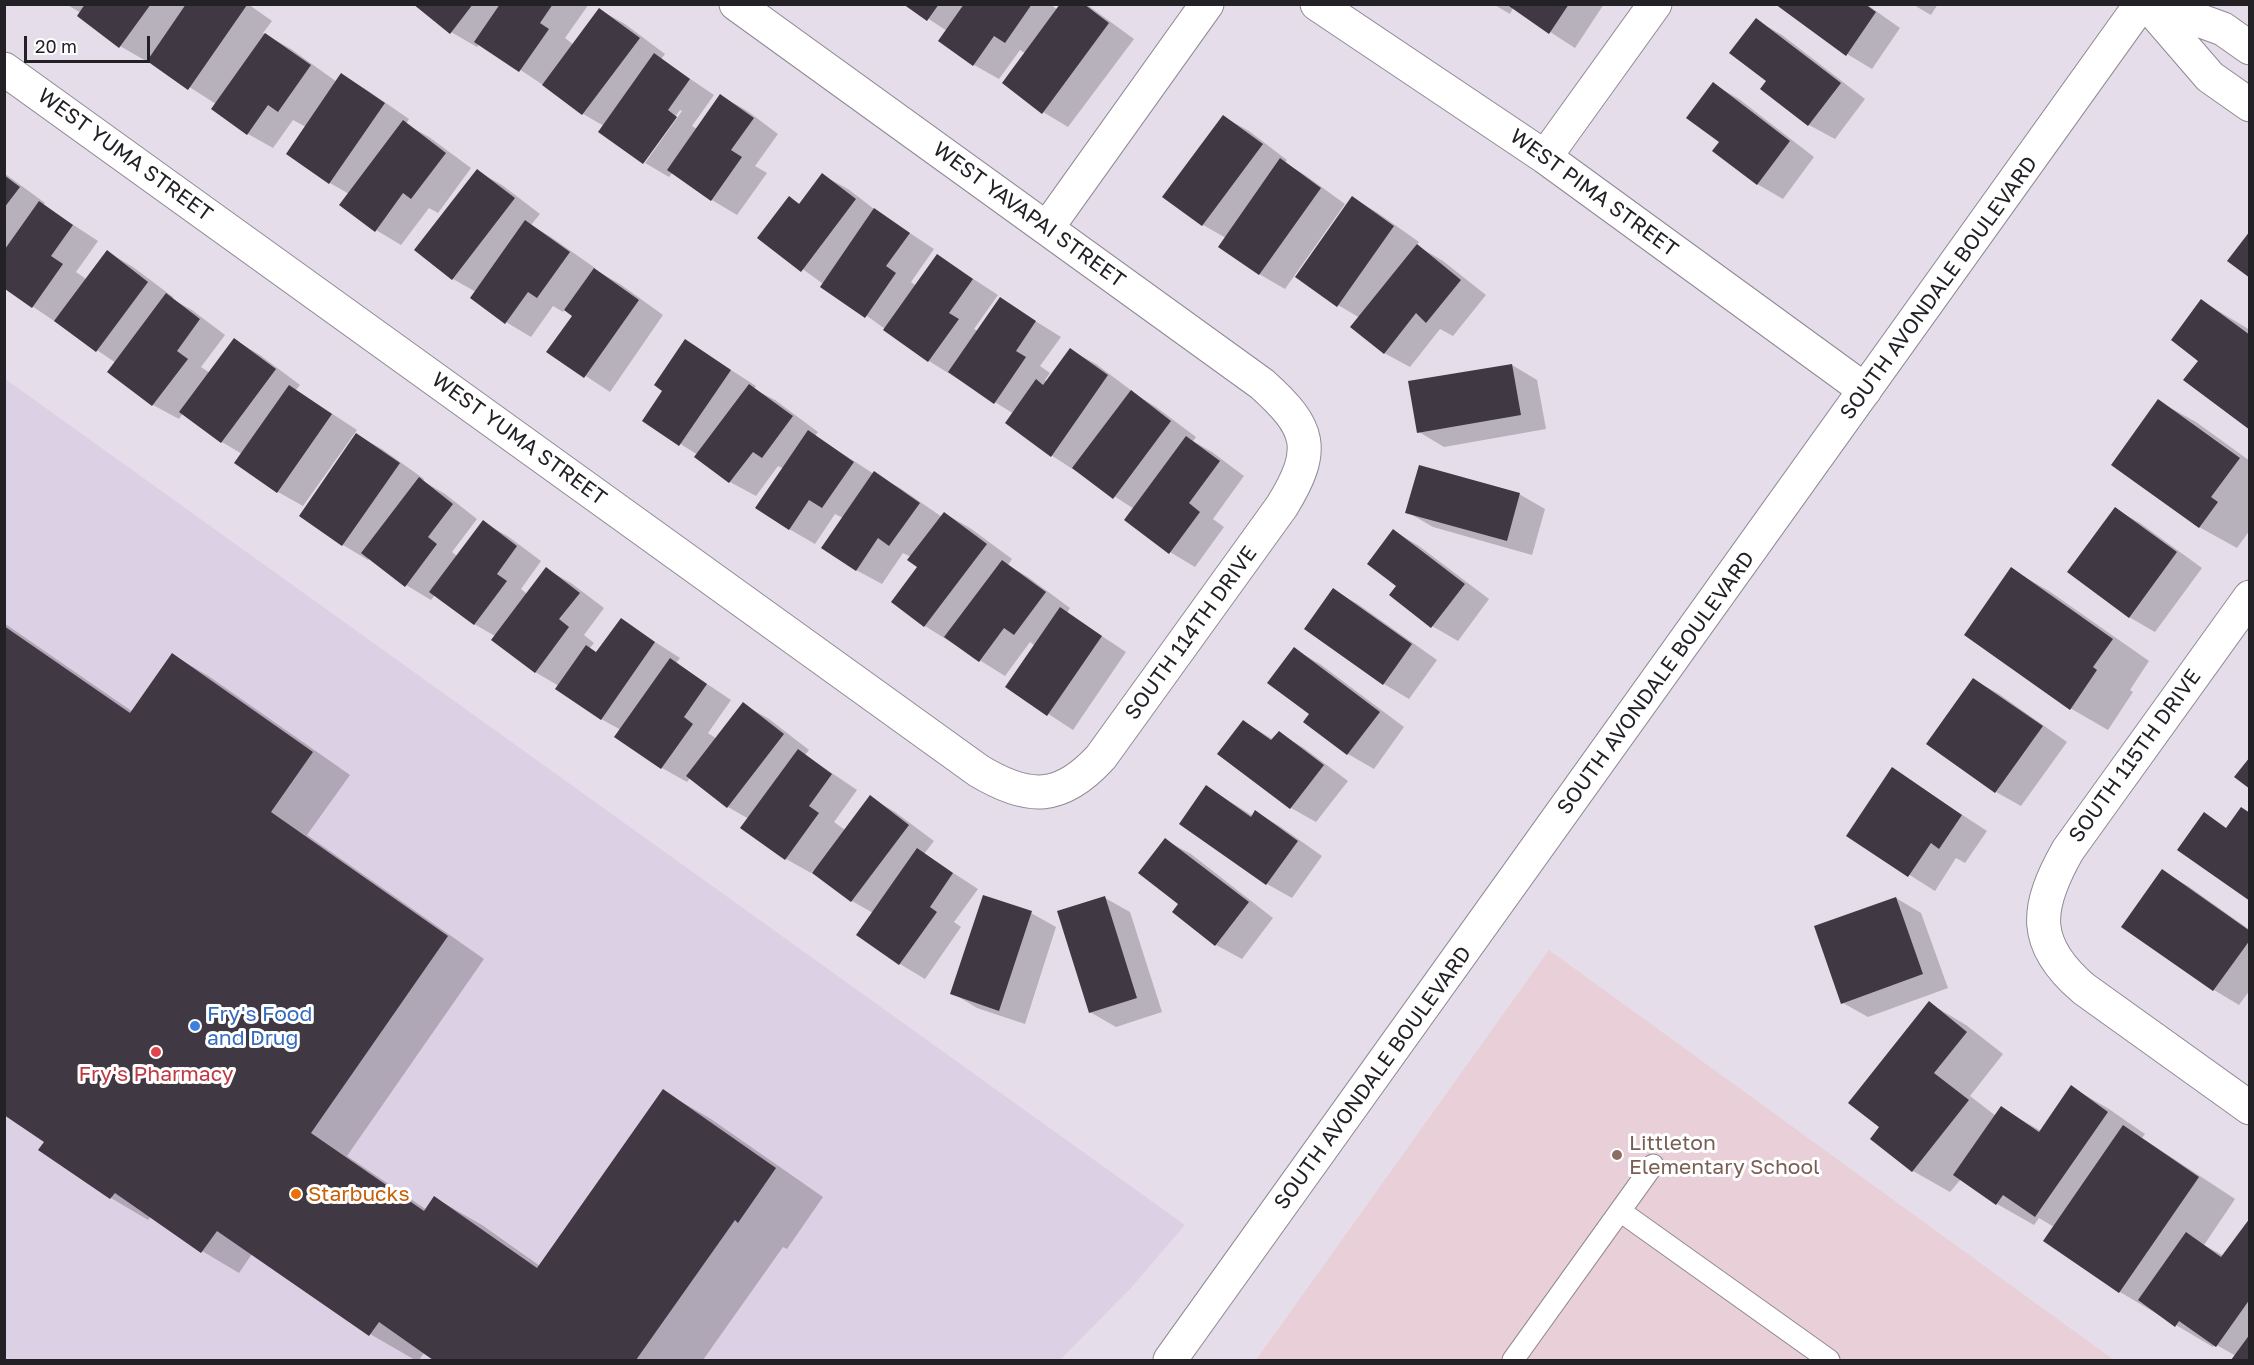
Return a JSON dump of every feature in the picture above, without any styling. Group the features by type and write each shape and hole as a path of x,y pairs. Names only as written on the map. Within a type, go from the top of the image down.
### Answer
{"street":[{"name":"WEST YAVAPAI STREET","path":"736,4 1262,384 1295,417 1306,442"},
{"path":"1047,228 1207,4"},
{"name":"WEST PIMA STREET","path":"1317,4 1484,114 1865,390"},
{"path":"1545,157 1654,4"},
{"name":"SOUTH AVONDALE BOULEVARD","path":"1170,1360 2140,4"},
{"path":"2147,4 2210,76 2250,105"},
{"path":"2155,4 2223,29 2250,48"},
{"name":"WEST YUMA STREET","path":"4,69 979,771 999,783 1020,790 1041,793"},
{"name":"SOUTH 114TH DRIVE","path":"1041,793 1065,787 1084,776 1101,758 1282,506 1294,487 1302,466 1306,442"},
{"name":"SOUTH 115TH DRIVE","path":"2250,597 2068,850 2055,872 2046,897 2043,925 2050,951 2065,973 2250,1108"}],"lane":[{"path":"1513,1360 1653,1165"},
{"path":"1620,1211 1829,1360"}],"shaded area":[{"path":"4,378 1185,1225 1131,1288 1060,1360 5,1360"},
{"name":"Littleton Elementary School","path":"1549,950 2114,1360 1256,1360"}],"building":[{"path":"85,4 151,4 119,48 77,16"},
{"path":"186,4 247,5 188,90 147,61"},
{"path":"413,4 473,4 450,34"},
{"path":"500,4 553,4 540,23 549,29 519,72 474,42"},
{"path":"903,4 939,4 927,21"},
{"path":"964,4 1032,4 1005,43 994,36 973,66 938,41"},
{"path":"1060,4 1084,4 1109,23 1042,114 1002,83"},
{"path":"1506,4 1569,4 1549,34"},
{"path":"1775,4 1865,4 1876,12 1846,56"},
{"path":"599,8 640,38 582,115 542,85"},
{"path":"1756,18 1841,83 1808,126 1760,89 1766,81 1729,53"},
{"path":"265,33 311,65 278,112 268,105 247,135 211,109"},
{"path":"654,53 690,79 668,110 677,117 643,164 598,132"},
{"path":"341,73 385,103 329,184 286,154"},
{"path":"1713,82 1790,141 1757,185 1712,151 1719,142 1686,118"},
{"path":"720,94 754,118 731,150 742,157 711,201 667,170"},
{"path":"1223,115 1263,144 1202,226 1162,197"},
{"path":"403,120 446,153 411,199 403,193 375,232 339,205"},
{"path":"1280,158 1321,188 1259,275 1218,247"},
{"path":"477,169 515,198 452,280 414,250"},
{"path":"822,173 856,199 801,272 757,238 789,196 799,204"},
{"path":"4,175 20,187 4,208"},
{"path":"1352,196 1394,226 1337,307 1295,277"},
{"path":"39,201 73,225 51,256 63,264 32,308 5,289 5,249"},
{"path":"874,208 910,233 886,266 896,273 865,318 820,287"},
{"path":"525,220 570,252 537,298 528,292 505,324 470,298"},
{"path":"2250,231 2250,278 2227,261"},
{"path":"1417,244 1461,280 1426,323 1416,313 1384,354 1350,327"},
{"path":"107,250 148,282 96,352 54,321"},
{"path":"937,254 973,279 949,313 959,319 928,362 883,330"},
{"path":"594,268 639,300 584,378 546,352 572,316 564,310"},
{"path":"166,293 200,319 177,351 188,359 152,406 107,372"},
{"path":"1000,297 1036,321 1016,351 1026,357 994,404 948,372"},
{"path":"2201,299 2250,335 2250,430 2183,380 2198,361 2171,340"},
{"path":"234,338 276,369 221,443 179,412"},
{"path":"685,339 731,370 679,446 642,421 662,391 654,385"},
{"path":"1070,348 1108,375 1051,457 1005,423 1036,379 1043,385"},
{"path":"1512,364 1521,415 1417,433 1408,381"},
{"path":"749,384 793,416 762,458 753,452 729,483 694,457"},
{"path":"289,385 332,414 277,493 234,463"},
{"path":"1131,390 1171,421 1113,499 1072,468"},
{"path":"2158,399 2240,458 2211,497 2218,502 2199,528 2111,465"},
{"path":"808,430 854,462 822,508 809,500 789,530 755,508"},
{"path":"356,433 400,463 342,546 299,516"},
{"path":"1186,436 1220,461 1189,503 1200,512 1169,554 1124,520"},
{"path":"1419,465 1520,493 1507,541 1405,513"},
{"path":"874,471 920,503 889,546 878,538 856,571 821,548"},
{"path":"419,477 453,504 428,537 437,544 405,587 361,553"},
{"path":"2115,507 2177,552 2129,618 2067,572"},
{"path":"944,512 987,544 924,627 891,602 917,567 907,560"},
{"path":"483,520 517,546 497,574 507,581 474,625 429,592"},
{"path":"1393,529 1465,584 1431,628 1389,595 1396,586 1367,564"},
{"path":"1002,560 1046,592 1014,635 1004,628 979,662 944,637"},
{"path":"546,567 580,593 559,619 569,627 535,673 491,640"},
{"path":"2011,567 2113,639 2093,667 2097,670 2070,710 1964,635"},
{"path":"1333,588 1412,644 1383,685 1304,629"},
{"path":"1060,607 1102,636 1047,716 1005,687"},
{"path":"621,618 655,642 601,720 555,689 586,645 596,652"},
{"name":"Fry's Food and Drug","path":"4,626 130,713 172,653 313,752 271,812 448,936 311,1133 424,1211 434,1196 537,1268 663,1089 776,1168 738,1223 735,1220 636,1360 433,1360 379,1322 369,1336 217,1231 201,1253 115,1193 110,1199 38,1150 44,1142 4,1115"},
{"path":"1294,647 1380,712 1347,755 1303,722 1309,714 1267,683"},
{"path":"670,658 707,684 684,717 693,724 661,769 614,737"},
{"path":"1973,678 2043,726 1995,793 1926,744"},
{"path":"743,702 784,734 727,808 686,776"},
{"path":"1243,720 1271,740 1279,731 1324,765 1290,809 1217,754"},
{"path":"798,749 832,774 809,806 819,813 785,860 740,828"},
{"path":"2250,757 2250,789 2234,777"},
{"path":"1892,767 1962,815 1939,849 1931,843 1908,877 1846,836"},
{"path":"1206,785 1251,817 1255,810 1298,841 1266,885 1179,824"},
{"path":"870,795 909,825 851,902 812,873"},
{"path":"2241,807 2250,813 2250,901 2177,850 2204,812 2226,828"},
{"path":"1165,838 1249,902 1215,946 1172,912 1178,904 1138,873"},
{"path":"917,848 953,873 930,907 937,912 899,965 856,935"},
{"path":"2162,869 2250,931 2250,940 2213,991 2121,927"},
{"path":"983,895 1032,911 999,1011 950,994"},
{"path":"1105,896 1137,998 1089,1013 1057,911"},
{"path":"1896,897 1923,974 1841,1004 1814,926"},
{"path":"1929,1001 1967,1032 1934,1073 1969,1100 1912,1172 1870,1139 1879,1127 1848,1103"},
{"path":"2071,1085 2108,1112 2035,1217 2003,1195 1996,1205 1953,1175 2001,1106 2039,1132"},
{"path":"2123,1125 2199,1177 2119,1293 2043,1241"},
{"path":"2250,1218 2250,1299 2216,1347 2179,1321 2175,1327 2138,1300 2186,1232 2221,1257"},
{"path":"2250,1334 2250,1360 2231,1360"}],"place":[{"name":"Fry's Food and Drug","path":"195,1026"},
{"name":"Fry's Pharmacy","path":"156,1052"},
{"name":"Littleton Elementary School","path":"1617,1155"},
{"name":"Starbucks","path":"296,1194"}]}
